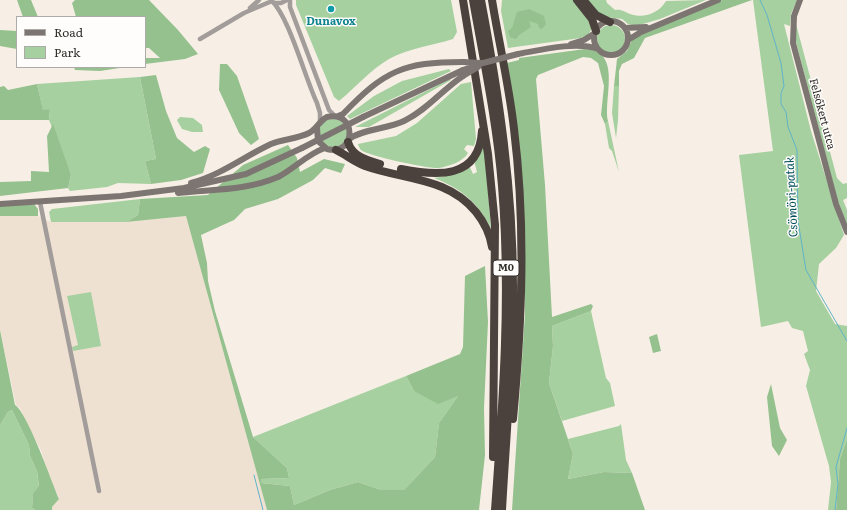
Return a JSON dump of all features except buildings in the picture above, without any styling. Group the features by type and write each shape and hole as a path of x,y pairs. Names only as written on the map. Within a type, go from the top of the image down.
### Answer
{"highway":[{"path":"463,0 483,119 491,182 495,264 493,475 496,498"},
{"name":"M0","path":"473,0 495,119 506,244 506,331 495,510"},
{"name":"M0","path":"482,0 507,156 512,228 512,329 502,510"},
{"path":"492,0 498,25 514,130 520,188 522,258 518,370 509,457 504,473"},
{"path":"498,0 498,25"},
{"path":"577,0 592,19 595,32"},
{"path":"583,0 596,15 610,22"},
{"path":"348,140 352,151 360,158 369,161 424,174 448,173 467,164 476,154 481,141 483,119"},
{"path":"336,150 366,166 433,183 458,194 471,206 484,223 492,244 495,264"}],"main road":[{"path":"0,204 161,192 213,183 246,174 363,117 483,63 518,54 564,47 592,47 605,54 615,55 624,50 628,40 635,35 718,0"},
{"name":"Felsőkert utca","path":"800,0 794,16 793,43 836,204 847,232"},
{"path":"564,47 584,40 595,32 601,25 610,22 621,24 625,28 628,40"},
{"path":"625,28 634,29 659,24"},
{"path":"595,32 595,44 598,49"},
{"path":"161,192 211,177 272,144 308,134 327,117 343,114 370,87 393,73 419,64 463,62 483,63"},
{"path":"161,192 174,194 221,191 259,184 279,176 324,148 336,150 343,147 348,140 358,134 393,126 415,115 463,73"},
{"path":"336,116 348,125 348,140"},
{"path":"318,125 318,141 324,148"}],"street":[{"path":"244,13 259,0"},
{"path":"200,39 244,13 272,1 281,3 289,0 290,7 329,110 336,116"},
{"path":"272,1 281,13 317,103 320,113 318,125"},
{"path":"40,202 99,491"}],"shaded area":[{"path":"0,216 38,216 51,222 126,222 186,216 267,510 52,510 52,507 59,499 45,465 41,450 32,435 20,408 16,405 0,330"}],"green space":[{"path":"17,0 31,0 38,16 23,16"},
{"path":"75,0 149,0 178,30 198,54 185,59 146,64 146,58 160,58 149,48 146,48 146,16 76,16 72,3"},
{"path":"296,0 451,0 457,32 453,39 397,55 382,63 339,101 334,97 296,5"},
{"path":"502,0 574,0 585,13 592,28 588,35 581,38 508,48 501,11"},
{"path":"588,0 606,0 607,3 615,10 621,10 630,14 641,16 655,12 666,1 706,0 660,19 636,26 628,24 622,19 605,17 598,12"},
{"path":"722,0 752,0 645,38 634,58 622,64 619,71 619,86 614,86 617,59 627,51 632,40 643,32"},
{"path":"753,0 797,0 791,14 790,26 784,24 811,131 844,235 836,248 819,264 816,291 835,324 847,326 847,439 840,459 836,510 828,510 831,482 829,466 806,386 810,370 804,354 808,351 803,331 792,328 788,321 761,327 739,155 773,151"},
{"path":"529,9 544,16 546,24 542,29 539,28 538,24 529,21 531,27 519,35 516,39 510,37 508,31 512,28 517,12"},
{"path":"796,24 837,178 843,184 847,183 847,198 843,200 847,210 847,225 838,202 796,42"},
{"path":"611,25 621,29 625,39 621,49 611,53 601,49 597,39 601,29"},
{"path":"0,30 16,31 16,49 0,46"},
{"path":"585,49 597,52 604,58 608,67 608,121 605,124 601,115 604,86 598,63 591,58 583,57 538,75 536,79 545,185 552,317 591,304 593,306 591,311 552,326 553,346 549,383 573,454 568,479 604,472 632,473 645,510 512,510 525,314 525,258 507,63 519,60 519,58"},
{"path":"220,64 227,64 237,76 259,139 251,145 239,133 219,90"},
{"path":"74,68 120,68 100,71 75,70"},
{"path":"449,69 451,71 350,119 347,116 374,96 402,81"},
{"path":"156,75 166,111 177,138 194,152 205,146 210,149 203,173 181,180 151,184 145,161 156,159 140,77"},
{"path":"140,77 156,159 145,161 151,184 118,183 107,187 70,191 68,188 71,175 49,120 50,109 43,111 37,84"},
{"path":"450,79 451,80 369,127 355,127"},
{"path":"471,82 476,139 474,146 467,145 464,149 468,153 463,159 451,165 433,168 386,159 366,153 360,149 358,144 396,136 417,123 461,84"},
{"path":"37,84 43,110 50,109 49,120 0,120 0,87 4,86 8,90"},
{"path":"614,86 619,86 616,138 612,113"},
{"path":"180,117 193,118 202,125 203,132 192,132 182,129 177,120"},
{"path":"333,119 343,123 347,133 343,143 333,147 323,143 319,133 323,123"},
{"path":"608,121 619,172 612,151 609,148 605,124"},
{"path":"53,124 71,175 68,188 0,196 0,182 31,181 31,171 49,172 47,136"},
{"path":"288,145 297,158 300,172 324,159 345,164 341,173 325,168 313,180 278,199 245,209 234,220 201,235 207,263 208,281 215,311 253,437 287,468 289,478 261,479 261,483 290,486 294,505 330,490 358,482 381,490 404,490 435,457 439,423 458,396 438,404 414,391 406,376 460,354 463,347 465,276 485,266 488,322 484,408 485,455 479,510 267,510 186,216 126,222 138,215 140,199 208,195 243,165"},
{"path":"484,145 491,228 486,219 468,197 453,187 434,178 451,175 469,165 473,174 477,172 474,161"},
{"path":"140,199 138,215 126,222 51,222 49,212 52,209"},
{"path":"34,204 38,209 38,216 0,216 0,206"},
{"path":"91,292 101,346 73,351 72,347 78,345 67,296"},
{"path":"591,311 606,378 610,383 615,406 562,421 549,383 553,346 552,326"},
{"path":"0,330 15,405 26,420 59,499 52,507 52,510 35,510 32,508 33,494 39,486 37,471 30,456 29,445 12,410 8,412 0,425"},
{"path":"657,334 661,351 653,353 649,337"},
{"path":"406,376 414,391 458,396 439,423 435,457 404,490 381,490 358,482 330,490 294,505 290,486 261,483 260,479 289,478 287,468 253,437"},
{"path":"771,384 780,428 787,440 779,456 772,446 767,397"},
{"path":"12,410 29,445 30,456 37,471 39,487 33,495 32,508 35,510 0,510 0,425 8,412"},
{"path":"621,424 626,460 632,473 604,472 568,479 573,454 568,439 619,426"},
{"path":"847,439 847,510 836,510 840,459"}],"waterway":[{"name":"Csömöri-patak","path":"760,0 767,15 781,63 784,86 781,93 781,104 786,112 788,127 797,150 798,221 806,270 847,341"},
{"name":"Csömöri-patak","path":"835,510 838,484 836,467 847,428"},
{"path":"254,475 263,510"}],"place":[{"name":"Dunavox","path":"331,9"}]}
